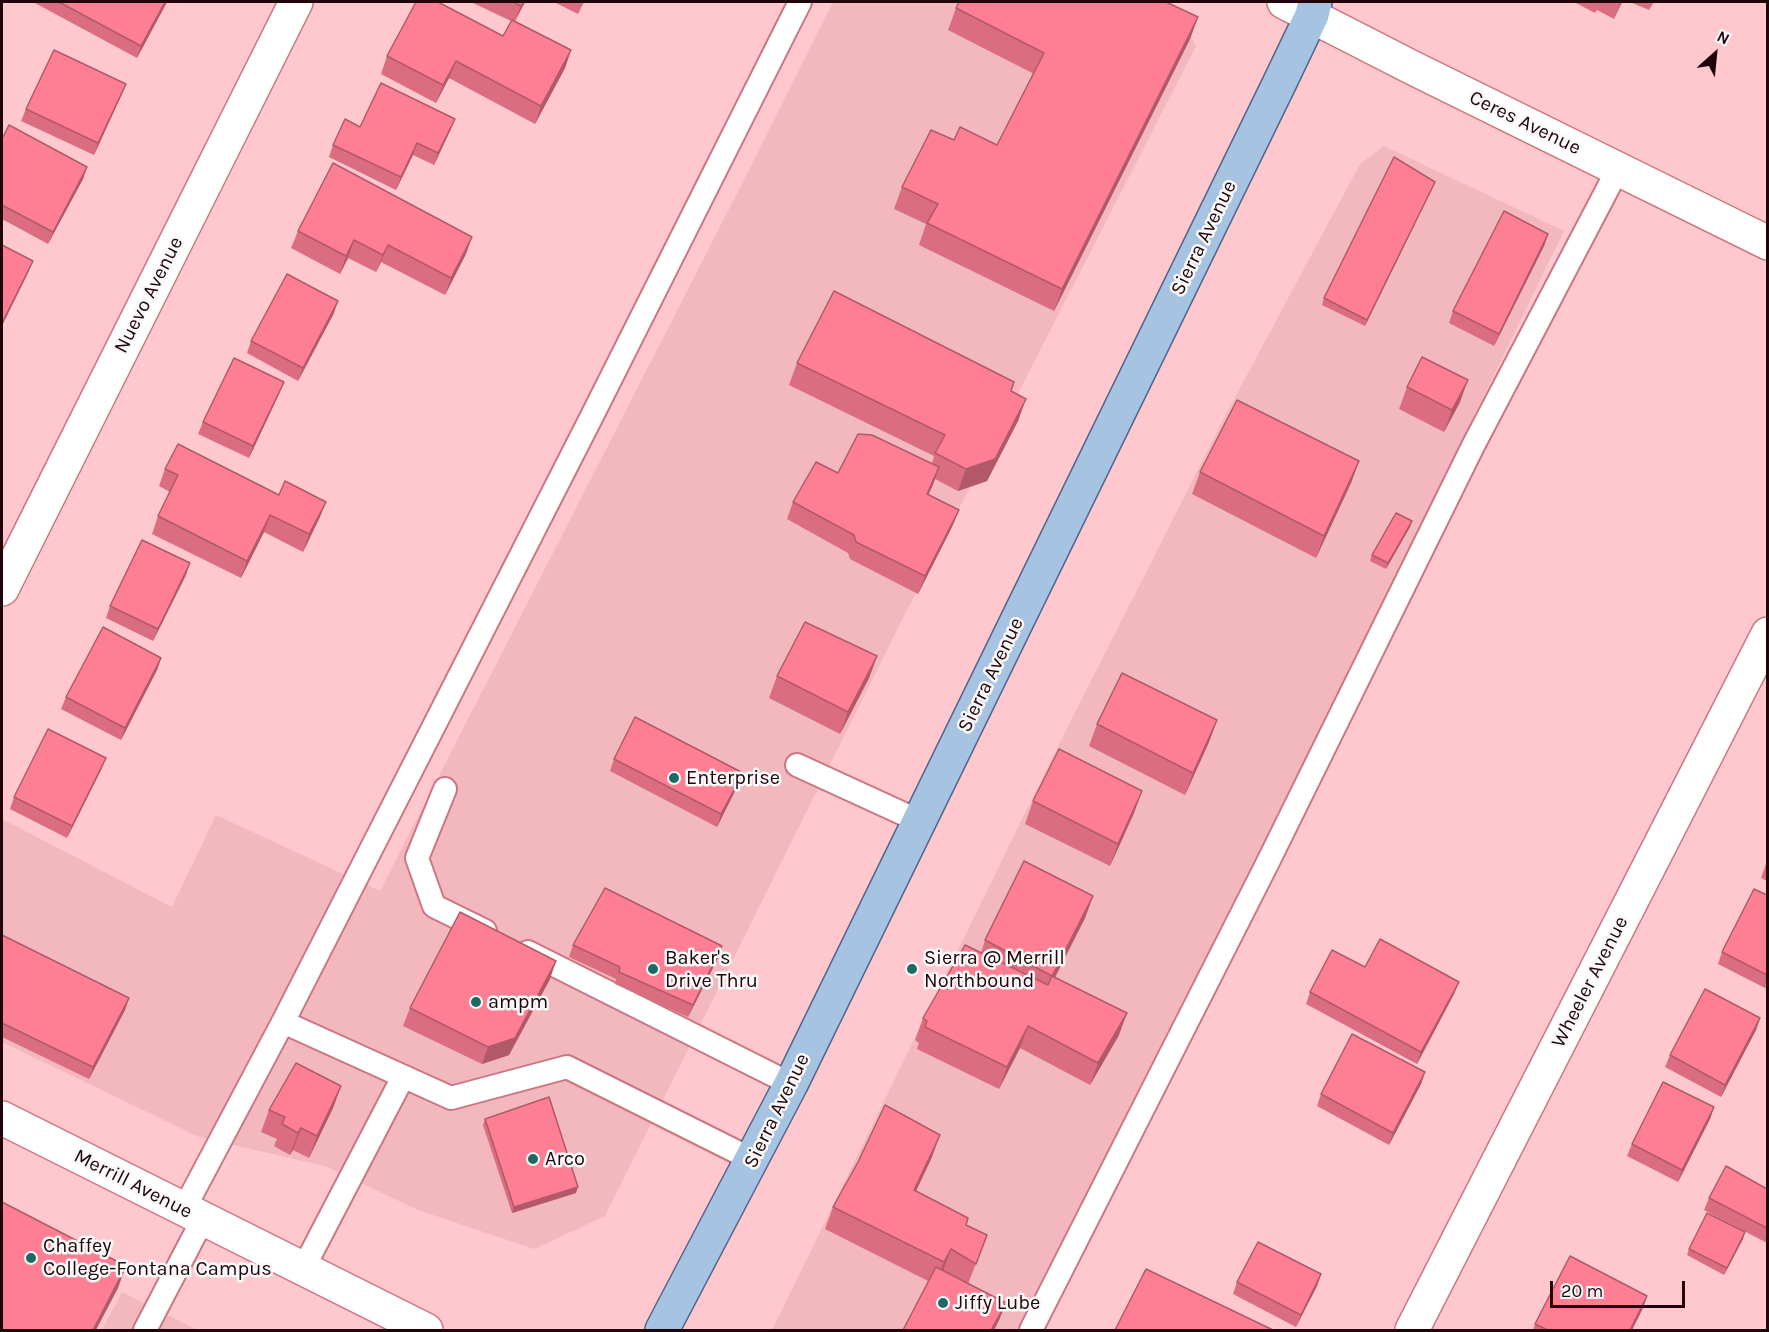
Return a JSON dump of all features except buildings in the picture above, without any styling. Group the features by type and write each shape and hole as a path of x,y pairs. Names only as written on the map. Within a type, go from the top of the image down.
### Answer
{"main road":[{"name":"Sierra Avenue","path":"662,1330 791,1084 1310,5"}],"street":[{"name":"Nuevo Avenue","path":"2,589 296,2"},
{"name":"Ceres Avenue","path":"1310,5 1413,68 1767,243"},
{"name":"Wheeler Avenue","path":"1413,1330 1767,634"},
{"name":"Merrill Avenue","path":"2,1118 426,1330"}],"lane":[{"path":"145,1330 193,1214 283,1022 800,2"},
{"path":"1031,1330 1226,945 1473,446 1618,169"},
{"path":"797,765 919,821"},
{"path":"445,789 417,858 434,906 791,1084"},
{"path":"283,1022 451,1098 567,1067 753,1160"},
{"path":"303,1269 403,1077"}],"shaded area":[{"path":"833,2 1119,2 1191,36 1196,46 904,616 605,1216 534,1249 418,1210 325,1166 199,1137 2,1042 2,819 172,907 216,815 380,891"},
{"path":"1384,146 1564,231 1203,972 1017,1330 772,1330 1048,766 1224,418 1360,164"},
{"path":"122,1292 197,1330 102,1330"}],"place":[{"name":"Enterprise","path":"674,778"},
{"name":"Baker's Drive Thru","path":"653,969"},
{"name":"Sierra @ Merrill Northbound","path":"912,969"},
{"name":"ampm","path":"476,1002"},
{"name":"Arco","path":"533,1159"},
{"name":"Chaffey College-Fontana Campus","path":"31,1258"},
{"name":"Jiffy Lube","path":"943,1303"}]}
